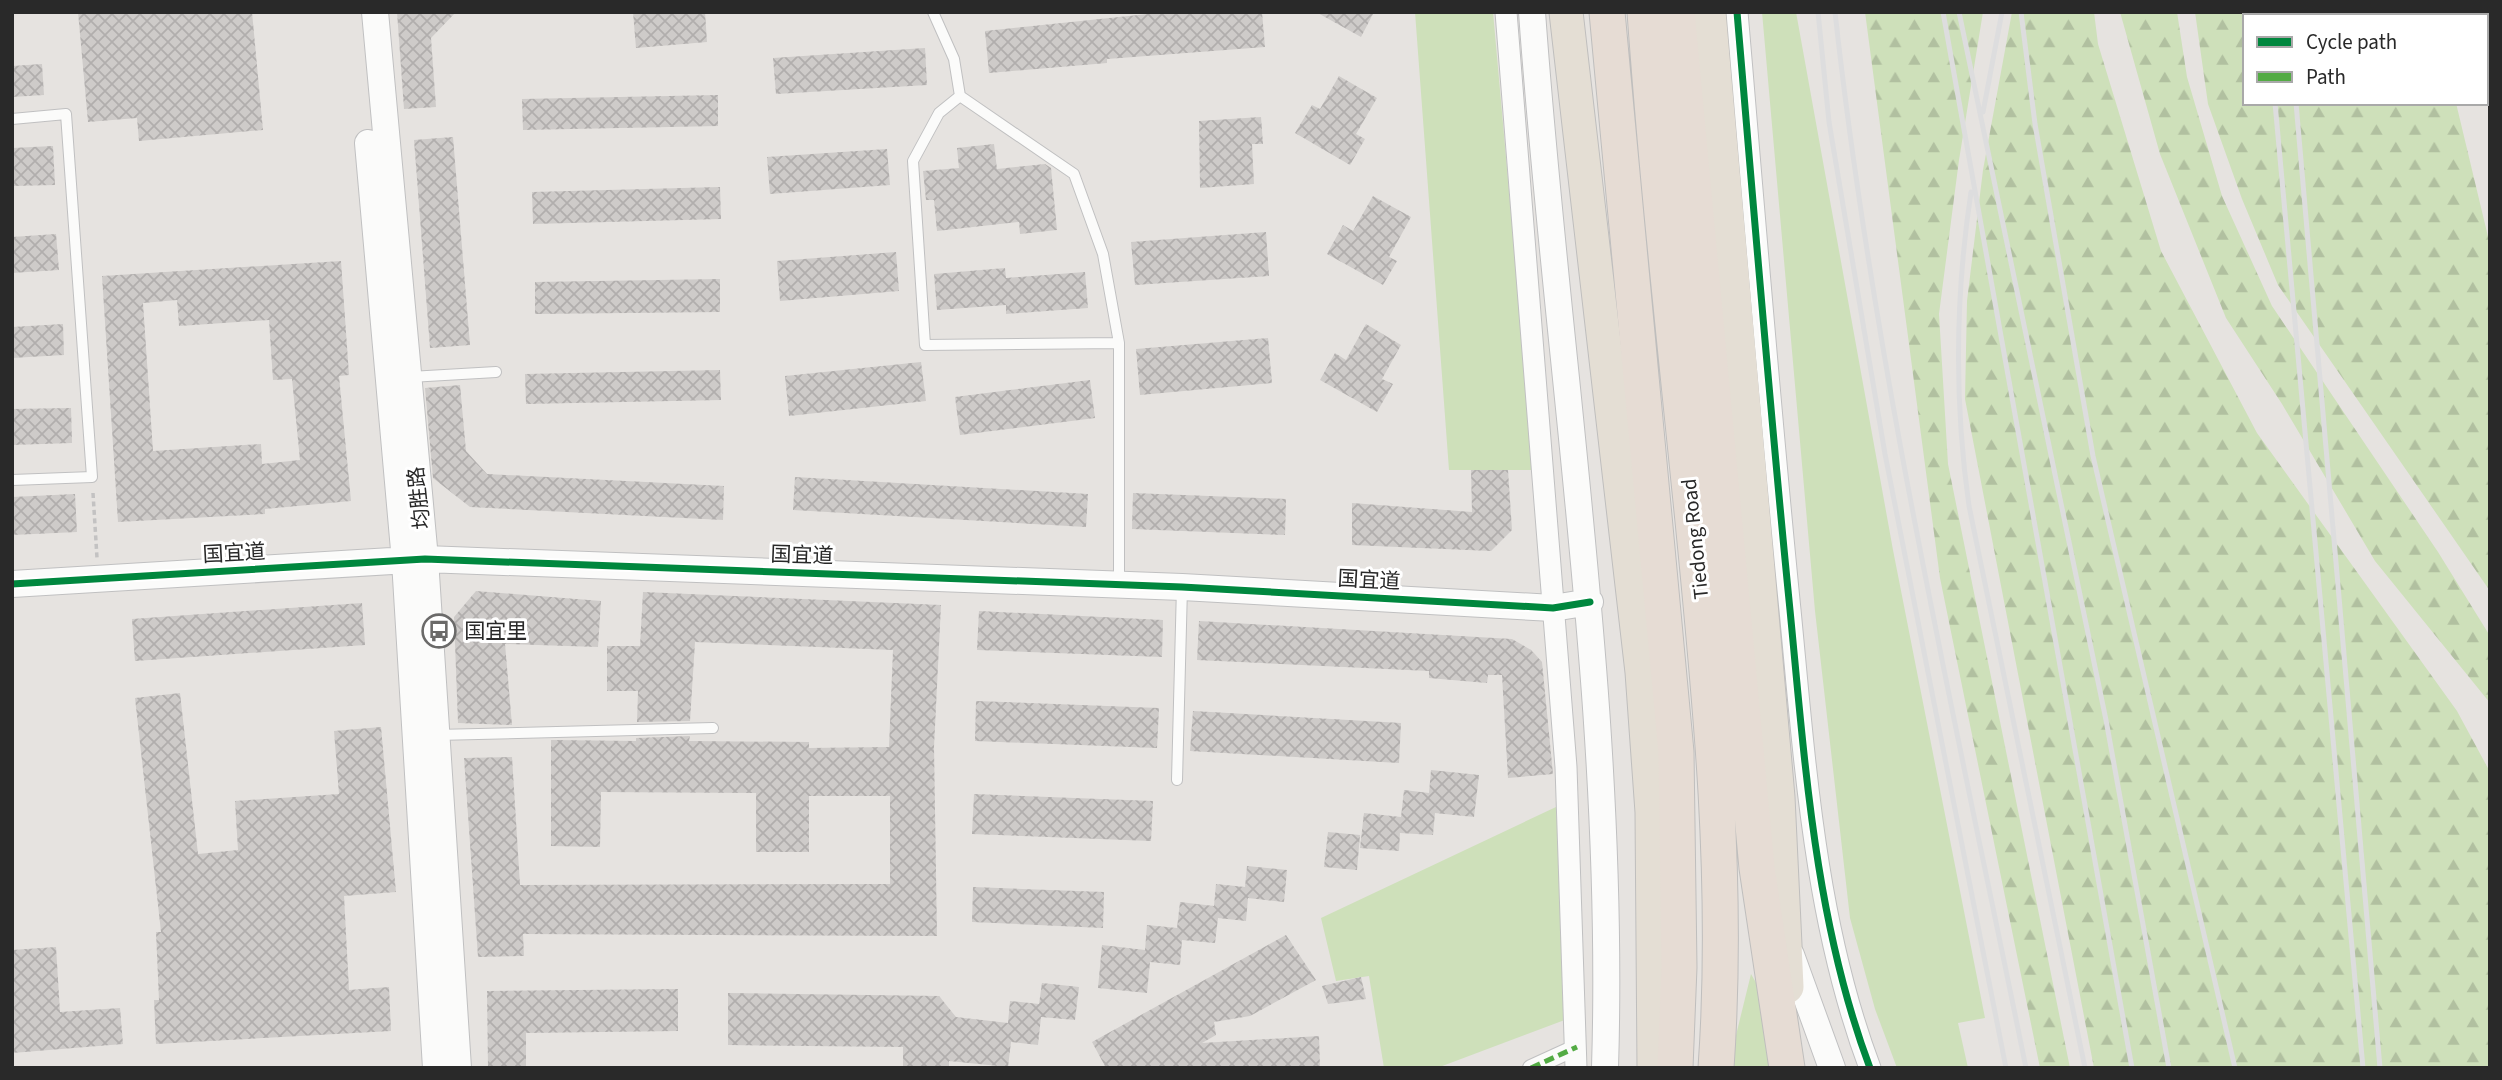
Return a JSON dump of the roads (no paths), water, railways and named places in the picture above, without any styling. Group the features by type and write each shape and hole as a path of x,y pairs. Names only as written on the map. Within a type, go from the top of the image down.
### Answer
{"highway":[{"name":"Tiedong Road","path":"1607,12 1676,752 1679,967 1675,1068"},
{"name":"Tiedong Road","path":"1645,12 1660,204 1705,639 1720,850 1722,982 1716,1068"},
{"path":"1676,12 1757,868 1788,1068"}],"main road":[{"path":"1566,12 1643,685 1653,812 1654,1068"},
{"path":"1709,12 1778,797 1786,942 1788,1068"}],"street":[{"name":"均胜路","path":"357,12 436,735 458,1068"},
{"name":"均胜路","path":"375,12 407,377 436,1068"},
{"path":"1506,12 1567,780 1576,1057 1531,1068"},
{"path":"1532,12 1540,123 1590,602 1606,921 1605,1068"},
{"path":"1737,12 1773,437 1816,853 1844,987 1870,1068"},
{"name":"国宜道","path":"12,584 415,560 1119,584 1553,608 1590,602"},
{"path":"1757,868 1832,1068"}],"lane":[{"path":"933,12 954,59 960,96 1074,174 1103,254 1119,343 1119,584"},
{"path":"960,96 939,113 913,161 925,345 1119,343"},
{"path":"12,119 66,114 92,477 12,480"},
{"path":"407,377 496,372"},
{"path":"1177,780 1182,587"},
{"path":"436,735 713,728"}],"railway":[{"path":"1818,12 1829,122 1885,454 2006,1068"},
{"path":"1835,12 1851,145 1894,410 1918,542 2026,1068"},
{"path":"1943,12 2132,1068"},
{"path":"1959,12 2106,720 2169,1068"},
{"path":"1983,112 2002,12"},
{"path":"2021,12 2035,124 2093,456 2235,1068"},
{"path":"2275,105 2363,1068"},
{"path":"2296,105 2380,1068"},
{"path":"1971,192 1962,271 1958,349 1961,427 1969,506 2085,1068"}],"place":[{"name":"国宜里","path":"439,631"}]}
